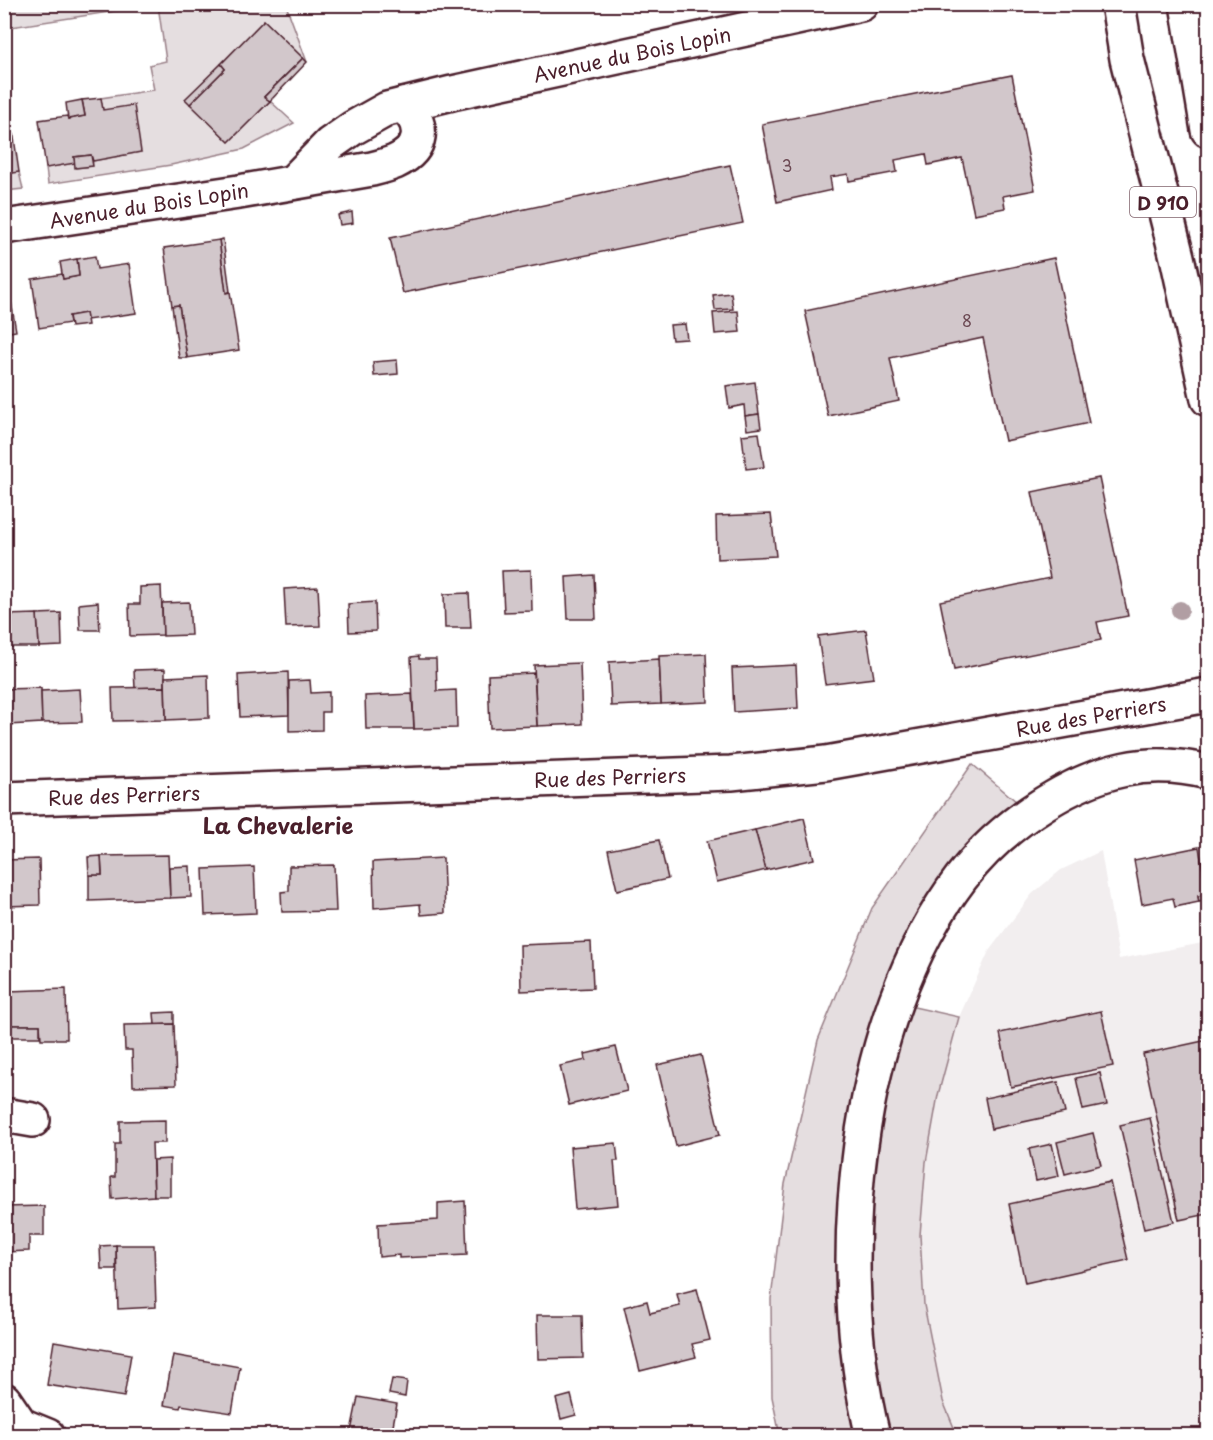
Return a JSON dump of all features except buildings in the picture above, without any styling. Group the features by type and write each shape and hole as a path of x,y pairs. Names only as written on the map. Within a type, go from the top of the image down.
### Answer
{"main road":[{"name":"Avenue du Bois Lopin","path":"294,181 330,144 387,109 464,90 861,4"},
{"name":"D 910","path":"1118,4 1127,59 1177,257 1209,399"},
{"path":"1187,4 1209,130"},
{"path":"1204,4 1209,12"},
{"name":"Avenue du Bois Lopin","path":"4,227 239,192 372,169 394,163 407,156 416,145 418,124 413,114 403,105"},
{"name":"Rue des Perriers","path":"4,800 731,773 826,763 1209,695"},
{"path":"873,1436 865,1404 857,1341 854,1288 857,1175 880,1055 896,1003 916,952 956,886 983,852 1005,831 1058,795 1091,779 1122,769 1156,764 1209,772"},
{"path":"4,1400 21,1425 48,1436"}],"shaded area":[{"path":"5,4 154,4 154,5 5,28"},
{"path":"158,5 286,5 307,62 264,20 186,99 229,142 270,101 294,123 244,149 171,165 48,184 46,168 75,163 76,168 92,166 93,161 141,152 103,110 101,98 154,90 149,65 166,61"},
{"path":"19,172 23,189 5,191 5,174"},
{"path":"972,764 1030,813 1005,831 896,1003 959,1017 938,1095 926,1162 920,1235 924,1305 943,1401 957,1435 780,1436 772,1397 771,1299 785,1184 818,1040 872,908"},
{"path":"1101,851 1119,959 1208,942 1208,1435 957,1436 943,1401 924,1305 920,1235 926,1162 938,1095 959,1017 989,951 1032,894 1061,870"}],"district":[{"name":"La Chevalerie","path":"278,824"}]}
